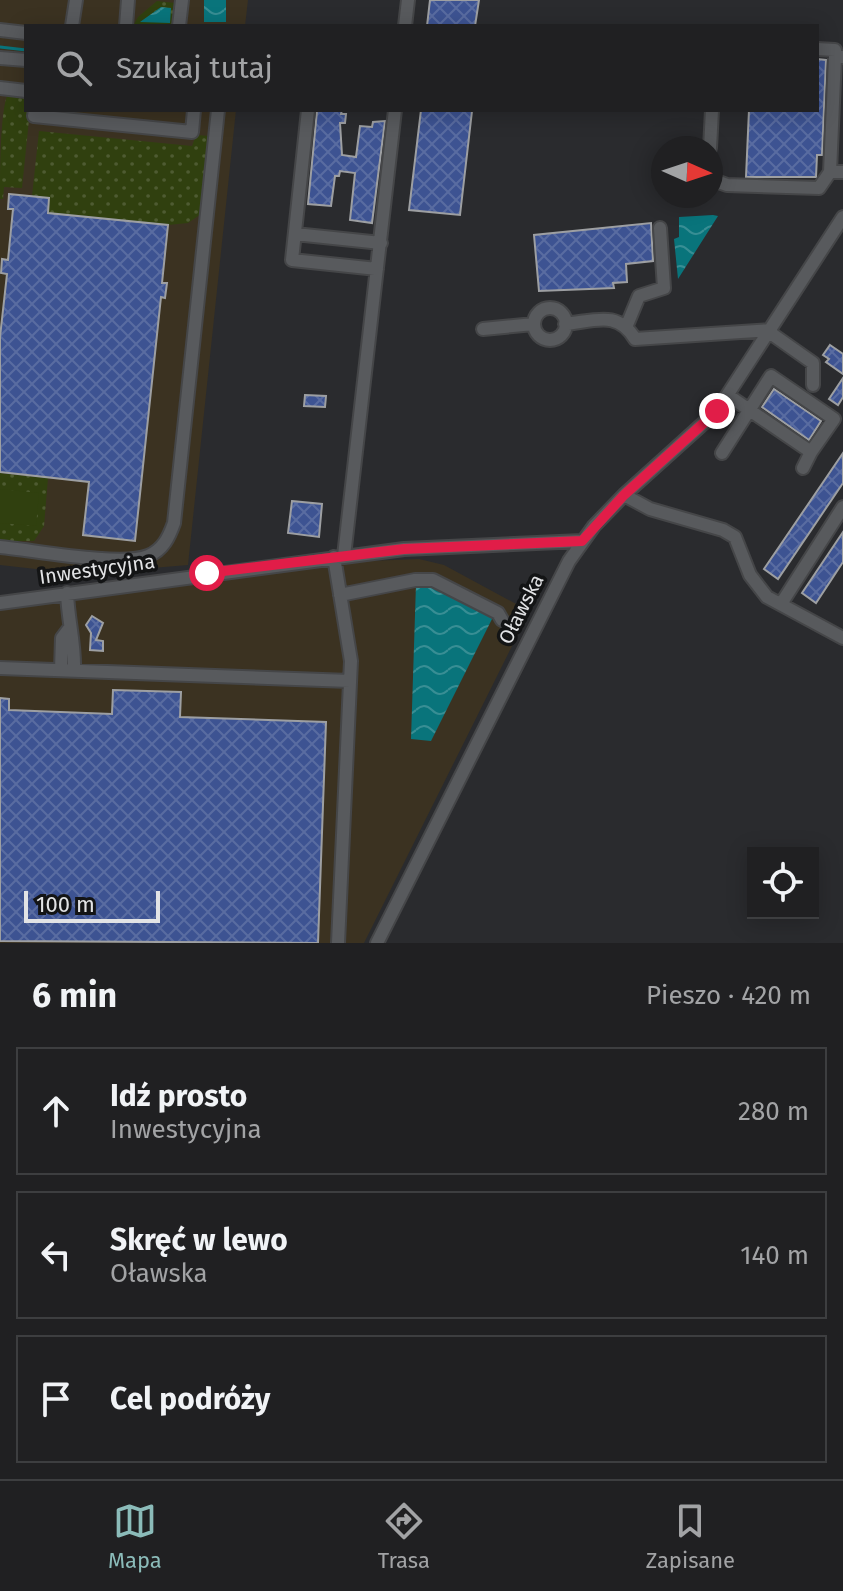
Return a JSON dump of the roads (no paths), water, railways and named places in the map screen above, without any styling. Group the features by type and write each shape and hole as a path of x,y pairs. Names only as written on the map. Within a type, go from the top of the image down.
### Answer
{"street":[{"path":"72,24 76,0"},
{"path":"126,24 128,0"},
{"path":"179,24 182,0"},
{"path":"405,24 408,0"},
{"path":"0,30 24,33"},
{"path":"723,184 819,188 836,172 839,57 835,50 819,49"},
{"path":"0,58 24,60"},
{"path":"0,88 24,91"},
{"path":"35,112 34,116 216,134"},
{"path":"192,132 194,112"},
{"path":"0,547 139,559 162,547 170,536 176,508 218,112"},
{"path":"308,112 292,260 377,269"},
{"path":"338,943 351,661 340,595 339,556 381,243 395,112"},
{"path":"711,136 712,112"},
{"name":"Oławska","path":"377,943 553,589 582,541 624,495 729,396 843,217"},
{"path":"627,325 639,296 664,288 660,228"},
{"path":"295,234 381,243"},
{"path":"549,308 562,314 565,324 562,334 552,339 542,337 534,324 540,311 549,308"},
{"path":"565,324 618,320 627,325 635,339 770,331 818,361 813,385"},
{"path":"483,329 534,324"},
{"path":"722,453 771,376 834,419 803,468"},
{"path":"729,396 811,452"},
{"path":"624,495 650,509 723,530 735,537 750,575 767,597 843,638"},
{"path":"781,604 843,507"},
{"name":"Inwestycyjna","path":"0,603 404,549 582,541"},
{"path":"340,595 433,580 498,613 502,620"},
{"path":"67,593 68,630 62,638 67,670"},
{"path":"0,668 350,681"}],"water":[{"path":"204,0 226,0 226,22 204,22"},
{"path":"161,7 171,8 170,23 140,22"},
{"path":"718,216 678,279 674,239 679,237 679,217"},
{"path":"416,584 437,585 494,615 431,741 411,739"}],"waterway":[{"path":"0,47 24,50"}]}
